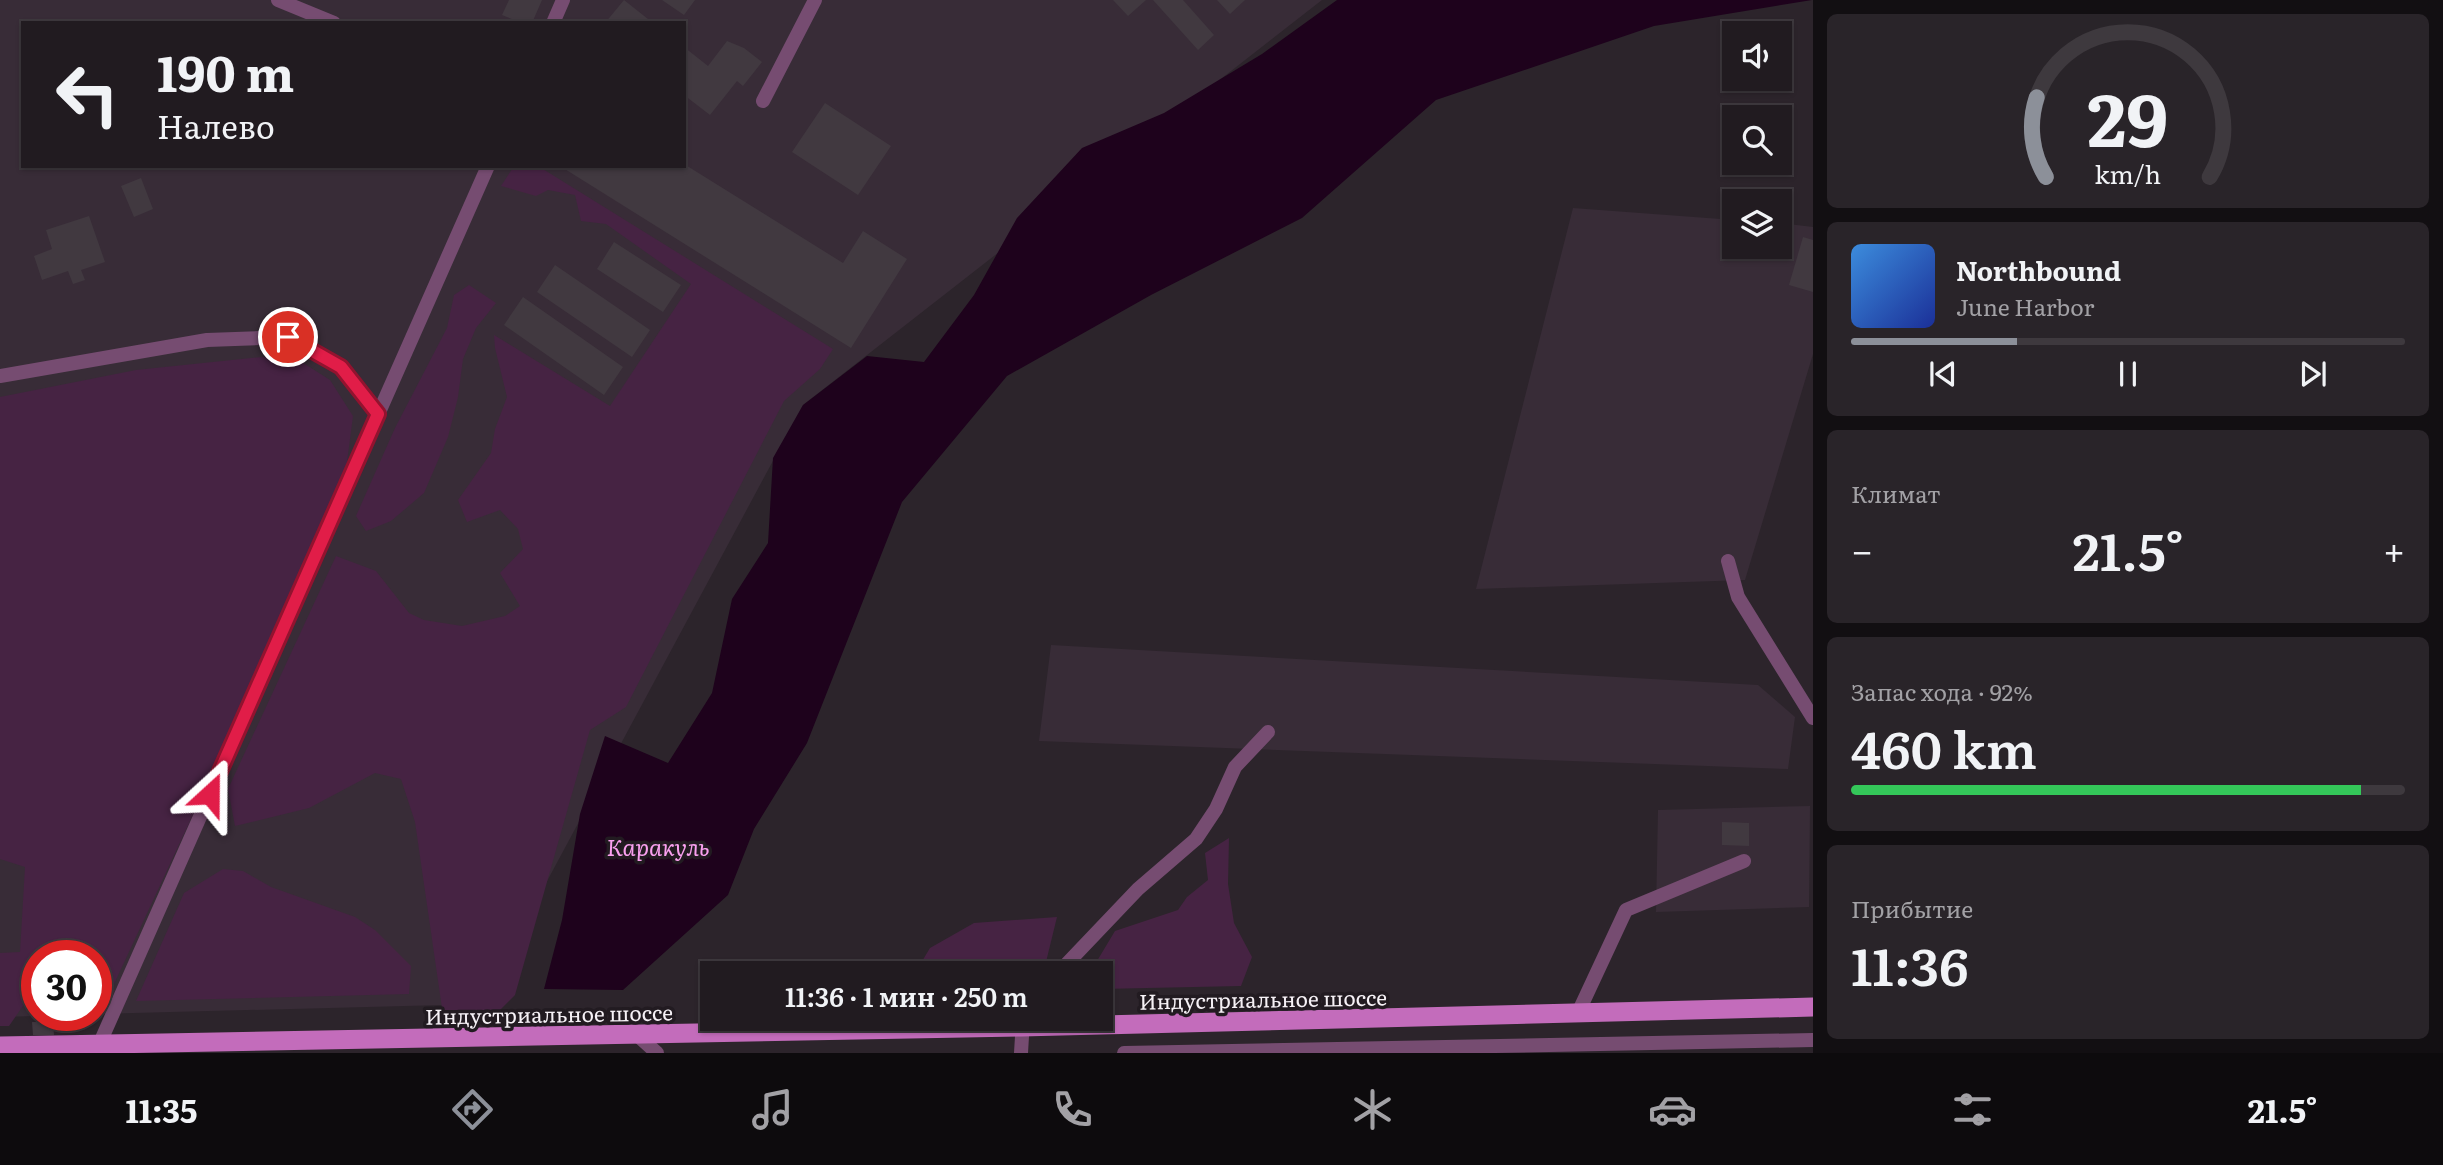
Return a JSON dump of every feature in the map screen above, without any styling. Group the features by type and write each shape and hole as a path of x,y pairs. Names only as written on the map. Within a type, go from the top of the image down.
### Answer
{"main road":[{"name":"Индустриальное шоссе","path":"1113,1021 1813,1007"},
{"name":"Индустриальное шоссе","path":"0,1046 741,1031"}],"street":[{"path":"278,0 329,21"},
{"path":"554,21 563,0"},
{"path":"763,101 815,0"},
{"path":"99,1045 487,168"},
{"path":"0,376 207,340 288,337 341,367 378,414"},
{"path":"1728,561 1738,597 1813,718"},
{"path":"1069,961 1138,889 1196,839 1216,810 1235,767 1268,732"},
{"path":"1578,1013 1626,910 1744,861"},
{"path":"1021,1053 1022,1031"},
{"path":"636,1034 657,1053"},
{"path":"1124,1053 1813,1041"}],"shaded area":[{"path":"0,0 1322,0 803,405 481,1004 112,1014 112,940 21,940 21,1016 0,1017"},
{"path":"513,168 541,168 833,349 820,369 784,401 626,707 590,730 515,995 494,1016 443,1015 415,822 401,779 375,773 309,808 235,826 228,789 336,556 376,571 409,613 424,620 462,626 505,616 520,606 500,573 523,549 518,529 500,510 467,522 458,500 491,453 495,429 507,397 494,335 610,406 691,284 606,224 581,221 575,195 548,190 536,196 501,186"},
{"path":"1573,208 1722,219 1722,259 1792,259 1792,224 1813,227 1813,354 1745,580 1476,589"},
{"path":"469,285 496,303 476,328 463,359 458,397 448,437 424,493 391,521 366,531 356,516 395,428 447,328 454,295"},
{"path":"262,357 297,359 330,380 353,416 343,493 114,984 112,986 112,940 21,940 21,1009 9,1026 0,1026 0,953 20,952 25,867 0,859 0,397 136,370"},
{"path":"1051,645 1758,685 1795,717 1788,769 1039,741"},
{"path":"1810,806 1809,907 1656,912 1658,810"},
{"path":"1229,838 1228,884 1234,923 1252,957 1241,986 1113,989 1113,961 1097,961 1115,931 1178,910 1187,897 1208,880 1205,853"},
{"path":"223,869 243,871 271,887 355,917 375,930 411,966 409,994 136,1001 184,893"},
{"path":"1057,917 1046,961 922,961 930,948 974,923"}],"water":[{"name":"Каракуль","path":"1337,0 1812,0 1654,26 1436,100 1302,218 1151,295 1007,376 902,502 807,743 754,829 728,895 623,990 544,989 562,920 580,814 605,736 668,763 712,693 732,599 768,543 773,458 803,405 867,356 924,362 974,295 1017,218 1082,148 1164,113 1262,54"}],"building":[{"path":"509,0 542,0 533,21 516,21 502,15"},
{"path":"624,0 650,21 607,21"},
{"path":"662,0 695,0 684,15"},
{"path":"1113,0 1146,0 1128,16"},
{"path":"1153,0 1183,0 1214,35 1198,50"},
{"path":"1217,0 1245,0 1230,14"},
{"path":"727,41 744,48 762,62 743,86 737,81 710,115 686,97 686,49 708,66"},
{"path":"825,103 891,146 858,195 792,152"},
{"path":"686,165 843,263 863,231 907,259 851,348 563,168 686,168"},
{"path":"141,178 153,209 134,217 121,186"},
{"path":"89,216 105,262 81,270 85,280 73,284 68,271 42,280 34,256 52,249 46,230"},
{"path":"1803,237 1813,240 1813,292 1789,285"},
{"path":"614,242 681,285 663,312 597,269"},
{"path":"555,265 650,330 632,357 537,292"},
{"path":"523,297 623,367 604,395 504,325"},
{"path":"1722,822 1749,823 1749,846 1722,845"},
{"path":"33,1031 54,1031 54,1035 33,1035"}],"route":[{"path":"210,794 378,414 341,367 288,337"}]}
